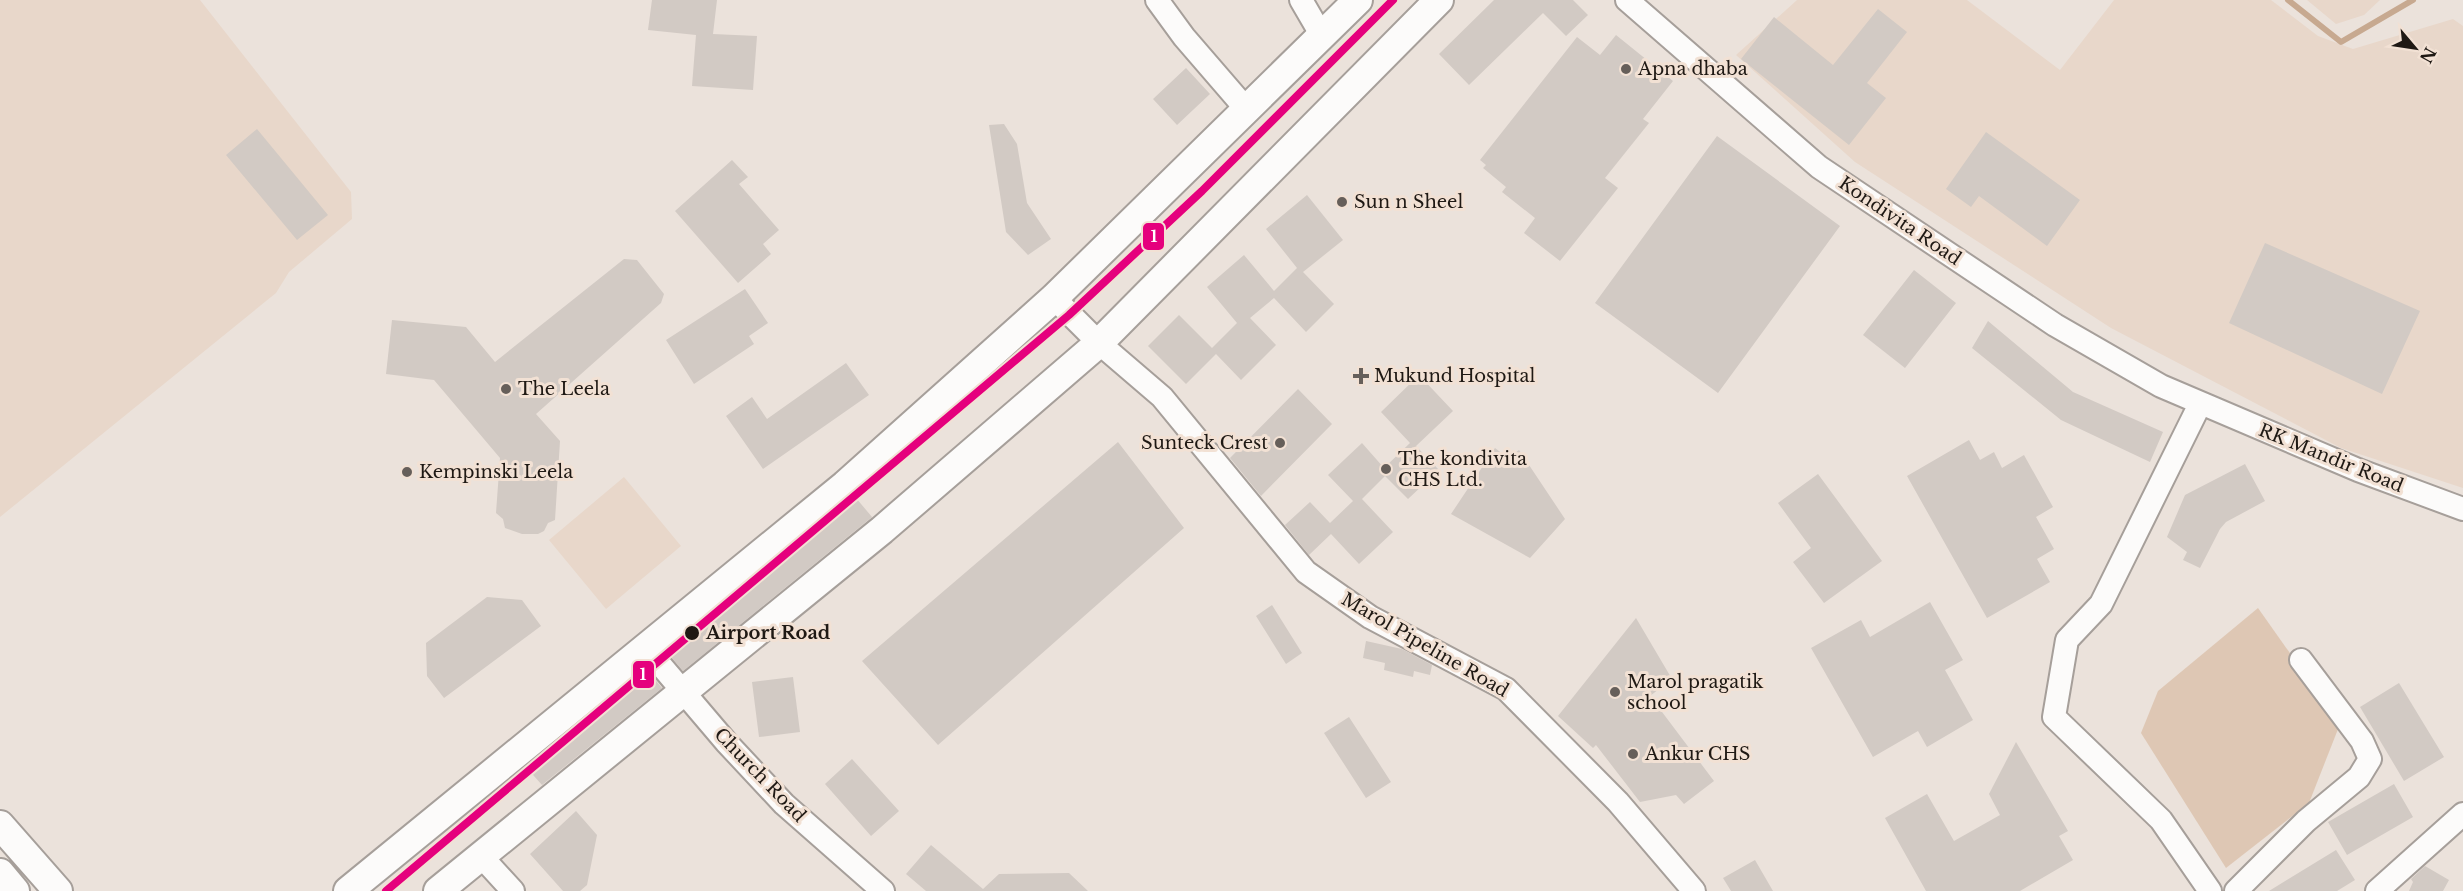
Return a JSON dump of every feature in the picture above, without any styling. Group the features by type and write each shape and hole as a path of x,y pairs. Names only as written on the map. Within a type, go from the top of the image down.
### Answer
{"main road":[{"path":"348,891 845,485 1054,298 1358,0"},
{"path":"438,891 882,530 1099,343 1439,0"},
{"path":"0,825 58,891"},
{"path":"0,873 15,891"}],"street":[{"path":"1157,0 1184,37 1247,110"},
{"path":"1301,0 1322,36"},
{"name":"Kondivita Road","path":"1627,0 1819,167 2055,325 2160,386 2200,404"},
{"name":"Marol Pipeline Road","path":"1054,298 1099,343 1162,397 1306,572 1370,617 1506,689 1618,802 1694,891"},
{"path":"2200,404 2102,604 2067,640 2054,717 2161,820 2210,891"},
{"name":"RK Mandir Road","path":"2200,404 2358,470 2463,509"},
{"name":"Church Road","path":"647,649 726,742 784,804 883,891"},
{"path":"2236,891 2306,821 2359,777 2370,759 2362,741 2301,660"},
{"path":"2377,891 2463,814"},
{"path":"481,856 513,891"}],"shaded area":[{"path":"0,0 200,0 351,192 352,219 289,272 276,293 0,517"},
{"path":"1797,0 1967,0 2060,70 2114,0 2271,0 2318,36 2353,49 2453,19 2463,26 2463,488 2341,448 2111,328 1855,162 1736,55"},
{"path":"2307,0 2380,0 2364,15 2336,24"},
{"path":"624,477 681,546 606,609 549,540"},
{"path":"2258,608 2340,724 2309,803 2226,868 2141,733 2158,691"}],"building":[{"path":"652,0 717,0 713,34 757,36 753,90 692,86 696,35 648,30"},
{"path":"1494,0 1573,0 1588,15 1566,36 1543,13 1469,85 1439,54"},
{"path":"1878,9 1907,32 1867,83 1886,98 1849,145 1741,59 1774,17 1833,65"},
{"path":"1616,35 1673,81 1643,119 1649,123 1605,178 1618,188 1560,261 1524,233 1535,218 1502,192 1506,187 1483,168 1486,165 1480,160 1577,37 1600,55"},
{"path":"1186,68 1210,94 1177,125 1153,99"},
{"path":"1004,124 1017,144 1027,203 1051,239 1028,255 1006,232 989,125"},
{"path":"257,129 328,215 297,240 226,155"},
{"path":"1986,132 2080,200 2047,246 1979,196 1971,207 1946,189"},
{"path":"1717,136 1840,226 1718,393 1595,303"},
{"path":"732,160 748,177 739,184 779,230 763,244 771,254 738,283 675,211"},
{"path":"1307,195 1343,240 1303,272 1334,304 1306,332 1274,298 1250,318 1276,345 1241,380 1216,354 1186,384 1148,346 1179,315 1212,348 1237,323 1207,287 1244,255 1274,291 1297,268 1266,229"},
{"path":"2265,243 2420,311 2382,394 2229,323"},
{"path":"624,259 637,260 664,294 661,303 536,414 560,441 555,520 548,523 544,531 538,534 522,534 505,528 503,519 496,513 500,458 434,380 386,374 392,320 466,327 495,362"},
{"path":"1914,270 1956,303 1905,368 1863,335"},
{"path":"745,289 768,323 749,336 754,344 694,384 666,340"},
{"path":"1988,321 2073,392 2163,432 2150,462 2061,420 1972,348"},
{"path":"846,363 869,395 763,469 726,416 752,397 767,419"},
{"name":"The kondivita CHS Ltd.","path":"1419,375 1453,411 1416,446 1439,470 1408,499 1385,476 1362,499 1393,532 1359,564 1331,534 1309,555 1285,525 1310,502 1330,523 1353,501 1328,475 1362,443 1384,468 1410,443 1381,412"},
{"name":"Sunteck Crest","path":"1298,389 1332,424 1261,496 1230,458"},
{"path":"1969,440 1980,460 1994,452 2002,468 2024,455 2053,507 2036,517 2054,549 2037,559 2050,582 1987,618 1907,476"},
{"path":"1118,442 1184,528 938,745 862,661"},
{"path":"1495,448 1508,458 1519,450 1565,519 1530,558 1451,514"},
{"path":"2245,464 2265,501 2226,522 2200,568 2183,560 2187,552 2167,537 2185,495"},
{"path":"1818,474 1882,561 1824,603 1793,562 1811,548 1778,503"},
{"path":"856,498 872,517 683,671 667,652"},
{"path":"487,597 522,600 541,626 444,698 427,676 426,643"},
{"path":"1930,602 1963,660 1945,670 1973,720 1927,747 1918,731 1873,757 1811,648 1861,620 1870,637"},
{"path":"1272,605 1302,653 1286,664 1256,616"},
{"path":"1636,618 1672,679 1650,696 1714,781 1684,804 1676,795 1640,802 1596,745 1593,748 1558,716"},
{"path":"1366,641 1402,649 1432,665 1430,675 1414,671 1413,677 1384,670 1385,663 1363,658"},
{"path":"646,669 662,688 542,785 526,767"},
{"path":"793,677 800,732 759,737 752,682"},
{"path":"2399,683 2444,757 2404,781 2360,707"},
{"path":"1349,717 1391,782 1366,798 1324,733"},
{"path":"2016,742 2068,831 2059,836 2073,860 2020,891 1926,891 1885,818 1927,794 1954,841 2000,815 1989,794"},
{"path":"852,759 899,811 871,836 825,784"},
{"path":"2394,784 2413,817 2347,855 2328,822"},
{"path":"576,811 597,835 587,885 580,891 563,891 530,854"},
{"path":"931,845 983,889 999,874 1069,873 1088,891 926,891 906,874"},
{"path":"2336,850 2355,880 2337,891 2269,891"},
{"path":"1755,860 1773,891 1731,891 1723,878"},
{"path":"2425,866 2449,880 2443,891 2409,891 2413,882 2411,879"}],"waterway":[{"path":"2288,0 2341,42 2413,0"}],"transit line":[{"name":"1","path":"386,891 1069,315 1202,191 1393,0"}],"place":[{"name":"Apna dhaba","path":"1626,69"},
{"name":"Sun n Sheel","path":"1342,202"},
{"name":"Mukund Hospital","path":"1361,376"},
{"name":"The Leela","path":"506,389"},
{"name":"Sunteck Crest","path":"1280,443"},
{"name":"The kondivita CHS Ltd.","path":"1386,469"},
{"name":"Kempinski Leela","path":"407,472"},
{"name":"Airport Road","path":"692,633"},
{"name":"Marol pragatik school","path":"1615,692"},
{"name":"Ankur CHS","path":"1633,754"}]}
